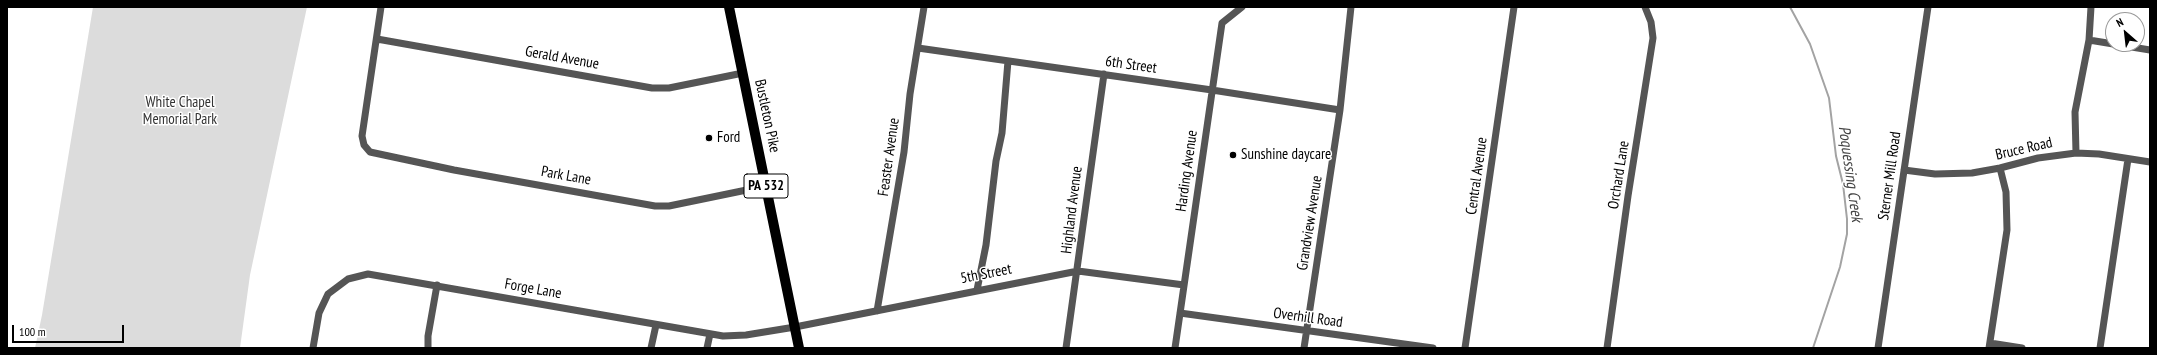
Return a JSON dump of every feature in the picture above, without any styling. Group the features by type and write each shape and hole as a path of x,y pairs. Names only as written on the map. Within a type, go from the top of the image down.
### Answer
{"main road":[{"name":"Bustleton Pike","path":"730,7 799,348"}],"street":[{"path":"377,39 382,7"},
{"name":"Feaster Avenue","path":"877,310 904,152 924,7"},
{"name":"Harding Avenue","path":"1175,348 1222,23 1242,7"},
{"name":"Grandview Avenue","path":"1304,348 1340,110 1351,7"},
{"name":"Central Avenue","path":"1465,348 1514,7"},
{"name":"Orchard Lane","path":"1607,348 1652,38 1651,22 1645,7"},
{"name":"Sterner Mill Road","path":"1878,348 1928,7"},
{"path":"2076,153 2075,112 2089,40 2091,7"},
{"name":"Gerald Avenue","path":"377,39 652,88 669,88 743,73"},
{"name":"Park Lane","path":"377,39 362,136 364,145 370,152 375,154 655,206 669,206 766,186"},
{"path":"2089,40 2150,50"},
{"name":"6th Street","path":"918,48 1104,74 1340,110"},
{"path":"977,290 986,245 996,161 1002,133 1008,60"},
{"name":"Highland Avenue","path":"1066,348 1078,271 1089,173 1104,74"},
{"name":"Bruce Road","path":"1904,170 1943,174 1978,172 2038,158 2076,153 2150,162"},
{"path":"2100,348 2128,159"},
{"path":"2000,168 2006,192 2007,230 1990,346 2022,348"},
{"name":"5th Street","path":"795,327 1078,271 1184,285"},
{"name":"Forge Lane","path":"313,348 323,303 333,288 348,278 358,275 376,275 710,334 735,336 795,327"},
{"path":"428,348 428,336 437,286"},
{"name":"Overhill Road","path":"1180,313 1433,348"},
{"path":"651,348 656,325"},
{"path":"707,348 710,334"}],"green space":[{"name":"White Chapel Memorial Park","path":"93,7 307,7 250,275 240,348 35,348 42,315"}],"waterway":[{"name":"Poquessing Creek","path":"1790,7 1810,44 1829,98 1836,156 1843,184 1847,219 1847,234 1840,267 1813,348"}],"place":[{"name":"Ford","path":"709,138"},
{"name":"Sunshine daycare","path":"1233,155"}]}
